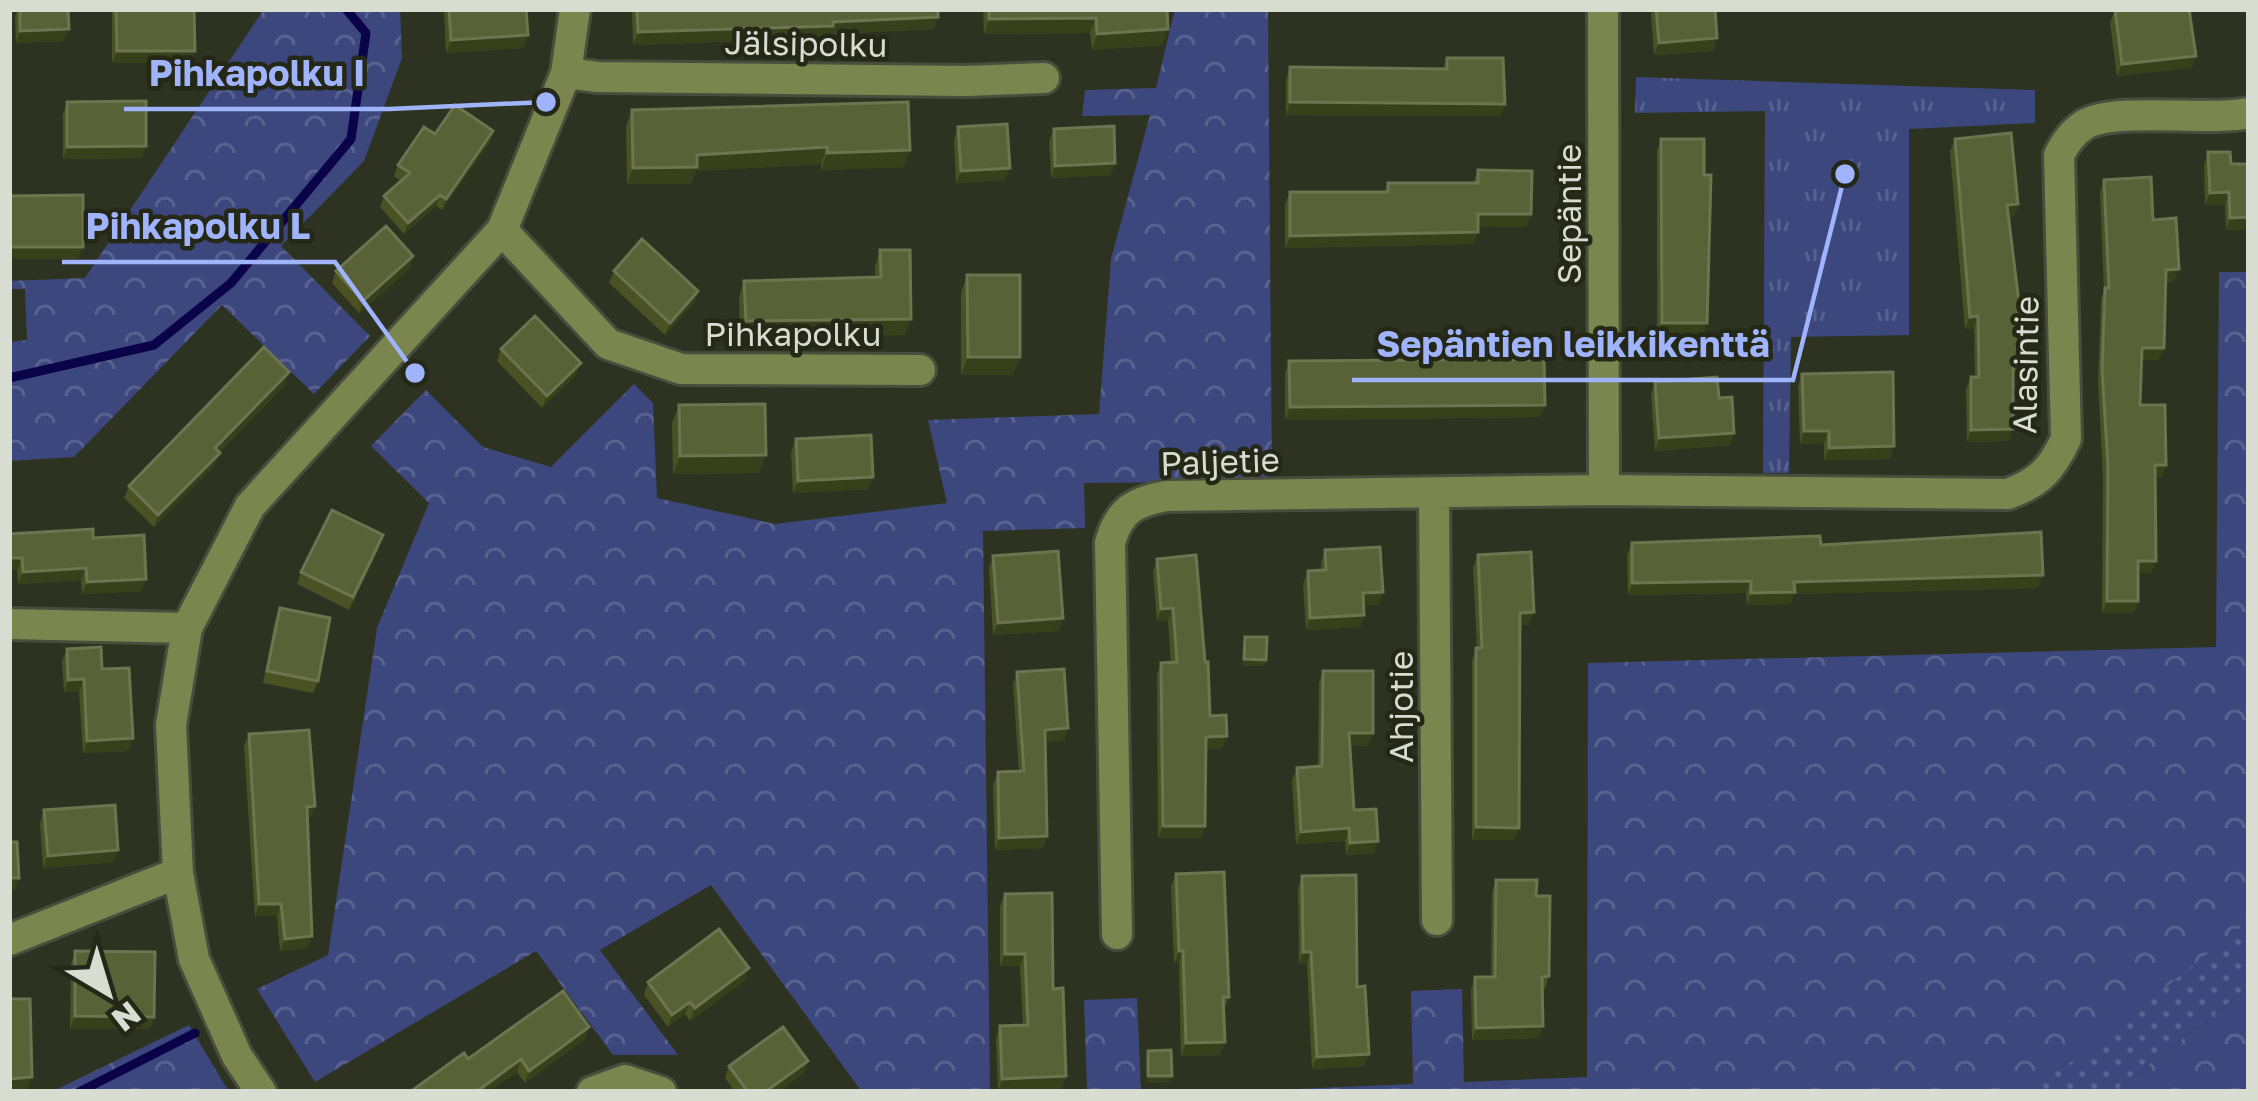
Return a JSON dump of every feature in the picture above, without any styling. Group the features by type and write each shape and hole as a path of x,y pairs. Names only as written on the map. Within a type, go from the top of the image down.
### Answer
{"street":[{"path":"261,1092 237,1055 194,959 178,873 171,725 187,628 250,506 502,230 566,73 575,9"},
{"name":"Sepäntie","path":"1603,9 1604,490"},
{"name":"Jälsipolku","path":"566,73 646,78 1044,78"},
{"name":"Alasintie","path":"1604,490 2008,494 2035,484 2052,468 2066,440 2060,155 2069,137 2088,122 2114,118 2249,113"},
{"name":"Pihkapolku","path":"502,230 608,344 680,369 920,370"},
{"name":"Paljetie","path":"1117,934 1111,543 1116,522 1134,502 1166,496 1604,490"},
{"name":"Ahjotie","path":"1434,494 1437,920"},
{"path":"9,624 187,628"},
{"path":"9,940 178,873"},
{"path":"592,1092 625,1080 661,1092"}],"green space":[{"path":"264,9 400,9 402,58 364,161 281,246 370,336 314,394 222,305 74,457 9,461 9,342 27,340 25,289 9,289 9,281 85,278"},
{"path":"1175,9 1268,9 1272,481 1084,483 1085,528 983,531 990,1092 862,1092 711,885 600,950 678,1055 613,1055 536,951 315,1082 257,989 328,955 377,628 429,503 371,446 426,390 483,447 551,467 634,384 653,403 657,498 775,524 947,503 928,420 1099,414 1111,259 1150,115 1082,116 1085,90 1156,88"},
{"path":"1636,77 2035,90 2035,123 1909,129 1909,335 1791,337 1789,473 1763,473 1765,111 1635,113"},
{"path":"2219,272 2249,272 2249,882 2244,887 2240,928 2077,1058 2018,1092 1224,1092 1413,1084 1411,991 1462,989 1464,1082 1587,1077 1588,663 2216,647"},
{"path":"2249,882 2249,987 2114,1092 2018,1092 2077,1058"},
{"path":"2249,987 2249,1092 2114,1092"},
{"path":"1137,998 1141,1092 1087,1092 1084,1000"},
{"path":"189,1025 229,1092 51,1092"}],"building":[{"path":"20,9 68,9 69,29 20,31"},
{"path":"116,9 194,9 195,51 117,51"},
{"path":"449,9 526,9 528,35 451,40"},
{"path":"637,9 938,9 938,17 833,22 833,26 638,32"},
{"path":"989,9 1167,9 1168,29 1097,34 1096,18 989,19"},
{"path":"1656,9 1715,9 1717,38 1659,43"},
{"path":"2189,9 2196,56 2122,64 2115,10"},
{"path":"1447,58 1503,58 1505,104 1290,102 1290,67 1447,69"},
{"path":"146,101 146,146 67,147 67,102"},
{"path":"908,102 910,150 827,153 827,147 697,155 697,167 633,168 632,110"},
{"path":"455,105 493,131 446,199 440,195 408,223 384,196 410,173 398,165 424,127 435,134"},
{"path":"1007,124 1010,168 961,171 958,127"},
{"path":"1114,126 1115,163 1055,166 1054,129"},
{"path":"2011,133 2018,204 2007,205 2020,311 2018,365 2013,365 2013,429 1971,430 1971,377 1979,377 1978,316 1970,317 1955,139"},
{"path":"1661,139 1704,139 1704,175 1711,175 1707,323 1662,323"},
{"path":"2208,152 2230,152 2231,164 2249,164 2249,217 2230,218 2229,192 2210,193"},
{"path":"1478,170 1532,171 1531,214 1478,214 1478,232 1290,236 1290,192 1388,192 1388,183 1478,183"},
{"path":"2151,177 2153,220 2176,218 2179,269 2166,270 2164,348 2142,348 2140,405 2165,405 2166,465 2155,465 2156,561 2138,561 2138,601 2107,601 2108,466 2102,369 2105,288 2109,288 2104,180"},
{"path":"83,195 83,247 9,247 9,196"},
{"path":"386,226 413,256 363,301 336,271"},
{"path":"642,239 698,291 670,323 614,271"},
{"path":"880,250 910,250 911,319 746,321 744,281 881,277"},
{"path":"967,275 1020,275 1020,357 968,357"},
{"path":"535,316 581,363 547,396 501,349"},
{"path":"264,347 289,372 215,448 220,453 158,515 129,486"},
{"path":"1544,359 1545,405 1290,407 1289,361"},
{"path":"1893,372 1894,446 1829,448 1829,431 1804,431 1802,374"},
{"path":"1717,377 1719,398 1732,397 1734,433 1659,438 1655,382"},
{"path":"765,404 766,455 680,456 679,405"},
{"path":"871,435 873,477 798,481 796,439"},
{"path":"332,510 383,535 353,597 301,572"},
{"path":"93,529 93,538 144,535 146,579 87,582 86,568 23,572 22,558 9,558 9,534"},
{"path":"2041,532 2043,575 1794,582 1795,592 1751,593 1751,581 1632,583 1632,543 1820,536 1821,545"},
{"path":"1380,547 1383,592 1363,593 1364,615 1310,618 1308,571 1326,570 1325,550"},
{"path":"1058,551 1063,618 998,623 993,556"},
{"path":"1531,552 1534,612 1520,613 1519,828 1476,827 1476,648 1482,648 1478,555"},
{"path":"1196,555 1210,716 1226,715 1227,736 1206,737 1205,826 1163,826 1161,663 1177,662 1173,608 1161,609 1157,559"},
{"path":"280,608 330,618 318,681 267,671"},
{"path":"1245,637 1267,637 1266,660 1244,659"},
{"path":"101,647 102,669 129,668 133,738 87,741 84,679 68,680 67,649"},
{"path":"1064,669 1068,728 1045,730 1047,836 999,838 998,772 1024,771 1017,672"},
{"path":"1323,671 1373,671 1373,733 1349,733 1354,810 1376,809 1378,841 1350,843 1349,828 1301,832 1297,768 1322,766"},
{"path":"309,730 315,806 307,807 312,936 285,939 281,904 259,904 249,734"},
{"path":"115,805 118,850 48,856 44,810"},
{"path":"9,842 17,842 19,878 9,878"},
{"path":"1224,872 1229,997 1223,997 1225,1042 1186,1043 1176,874"},
{"path":"1356,875 1357,987 1365,986 1369,1054 1317,1057 1311,952 1303,952 1302,876"},
{"path":"1496,880 1537,880 1536,896 1550,896 1549,976 1542,977 1543,1026 1476,1028 1475,977 1495,977"},
{"path":"1052,893 1053,989 1063,988 1066,1076 1002,1079 1000,1026 1028,1025 1025,954 1005,954 1005,894"},
{"path":"719,929 749,968 695,1008 690,1002 672,1015 648,982"},
{"path":"75,951 155,952 154,1017 75,1016"},
{"path":"563,991 589,1027 529,1071 521,1059 476,1092 410,1092 464,1053 468,1059"},
{"path":"9,999 30,999 32,1077 9,1079"},
{"path":"783,1027 808,1061 765,1092 748,1092 729,1066"},
{"path":"1171,1050 1172,1076 1148,1076 1148,1051"}],"waterway":[{"path":"9,378 154,345 231,283 351,139 366,33 346,9"},
{"path":"79,1092 195,1033"}],"place":[{"name":"Pihkapolku I","path":"546,102"},
{"name":"Sepäntien leikkikenttä","path":"1845,174"},
{"name":"Pihkapolku L","path":"415,373"}]}
